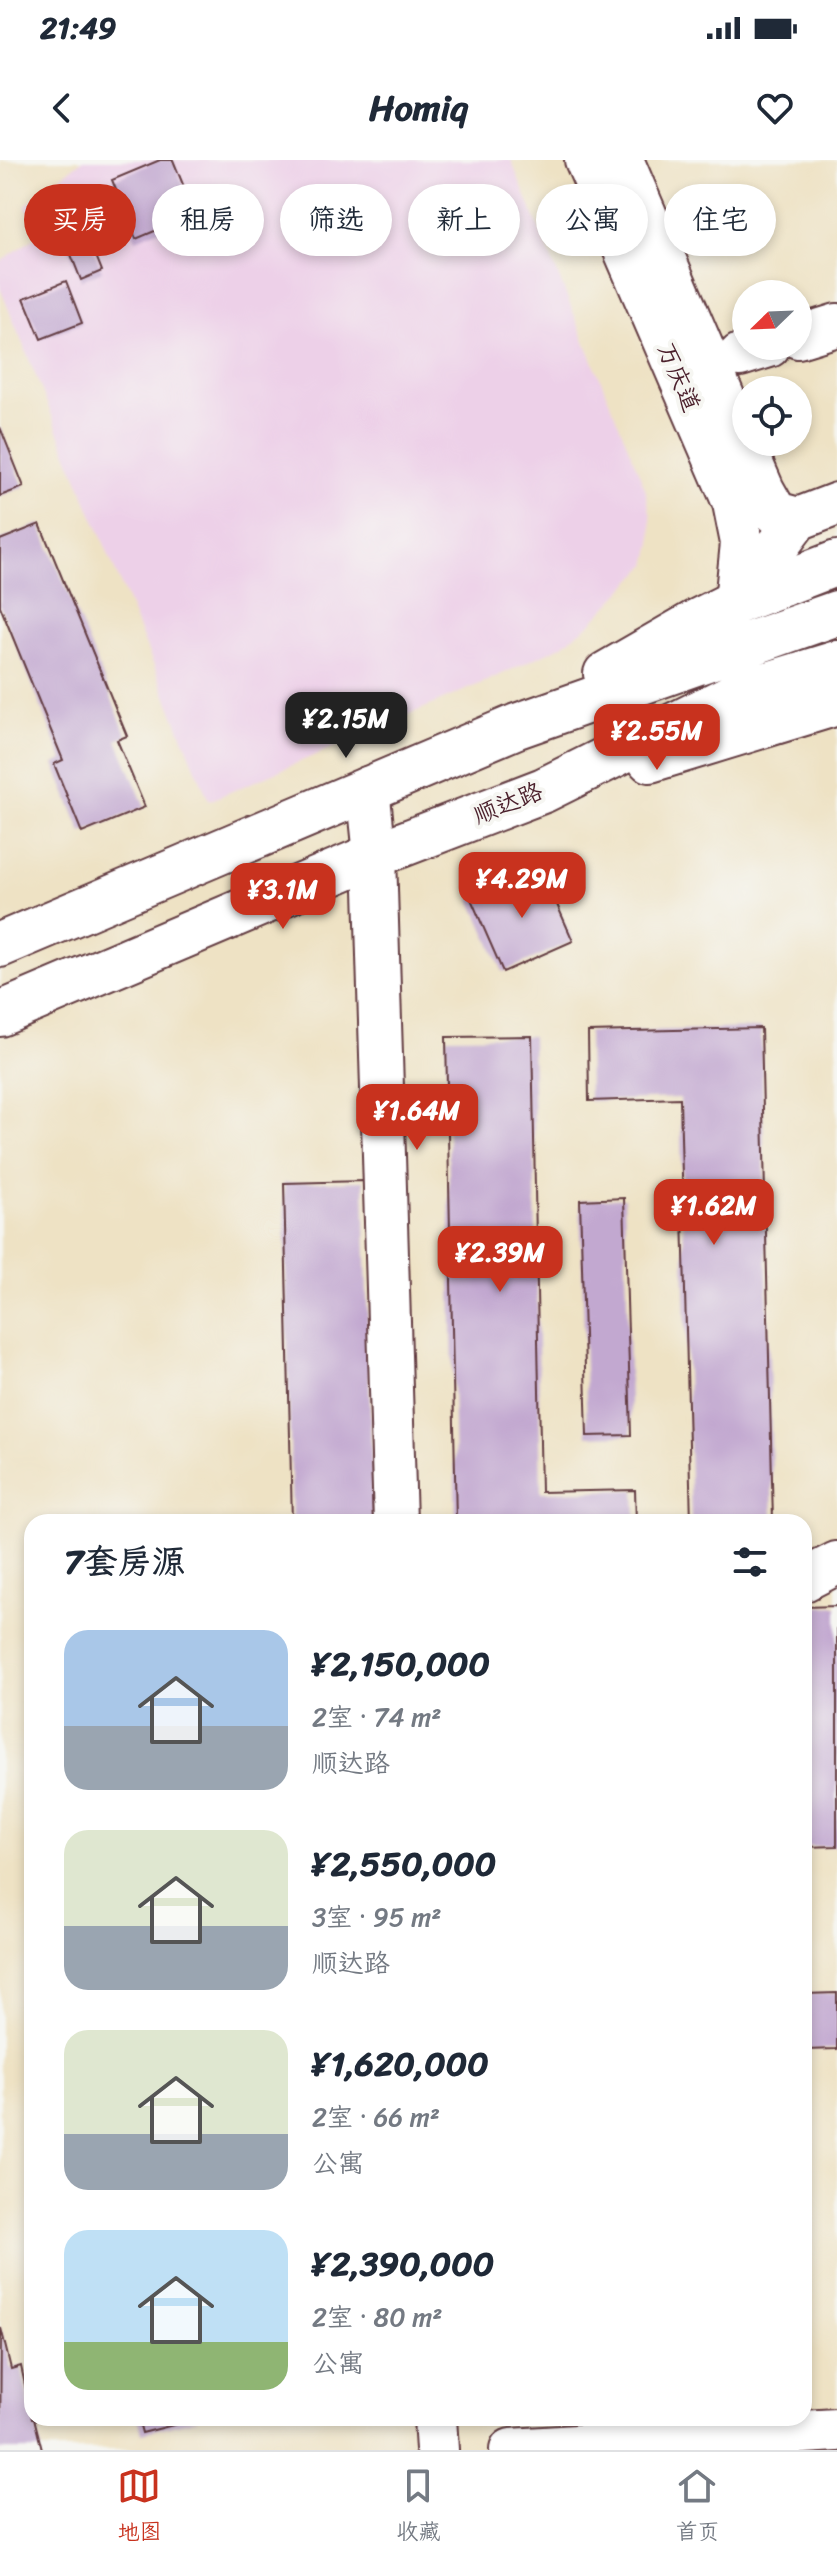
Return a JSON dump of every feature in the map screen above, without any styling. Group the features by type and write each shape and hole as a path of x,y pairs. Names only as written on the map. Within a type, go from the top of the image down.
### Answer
{"main road":[{"path":"517,726 698,621 736,602 837,563"},
{"name":"顺达路","path":"0,1014 375,855 544,790 731,674 837,613"},
{"name":"顺达路","path":"0,945 517,726 731,674 837,663"},
{"path":"544,790 837,703"}],"street":[{"name":"万庆道","path":"586,160 734,503 742,543 736,602"},
{"name":"万庆道","path":"622,160 763,490 776,513 798,519"},
{"path":"812,333 837,325"},
{"path":"736,602 798,519 837,504"},
{"path":"368,788 375,855 395,1514"},
{"path":"812,1576 837,1563"},
{"path":"436,2426 437,2450"},
{"path":"511,2450 837,2430"}],"shaded area":[{"path":"82,160 511,160 536,221 536,256 550,256 645,488 652,543 647,565 590,624 561,646 209,801 0,288 0,262 24,245 24,256 136,256 136,184 52,184"}],"building":[{"path":"160,160 173,160 183,184 152,184 152,232 136,239 136,184 114,184 112,180"},
{"path":"72,256 96,256 102,271 81,280"},
{"path":"66,281 82,323 41,339 24,298"},
{"path":"0,427 24,487 0,496"},
{"path":"40,524 127,736 117,740 145,807 82,833 54,764 63,760 0,606 0,540"},
{"path":"541,868 573,941 503,972 471,899"},
{"path":"761,1028 773,1514 691,1514 680,1098 589,1101 588,1032"},
{"path":"532,1036 541,1492 635,1490 636,1514 456,1514 446,1037"},
{"path":"364,1181 373,1514 292,1514 284,1183"},
{"path":"624,1198 631,1435 587,1436 580,1200"},
{"path":"837,1606 837,1846 812,1847 812,1607"},
{"path":"837,1993 837,2049 812,2050 812,1994"},
{"path":"1,2328 11,2369 21,2366 24,2426 36,2426 42,2450 0,2450"},
{"path":"140,2426 170,2426 142,2433"}]}
